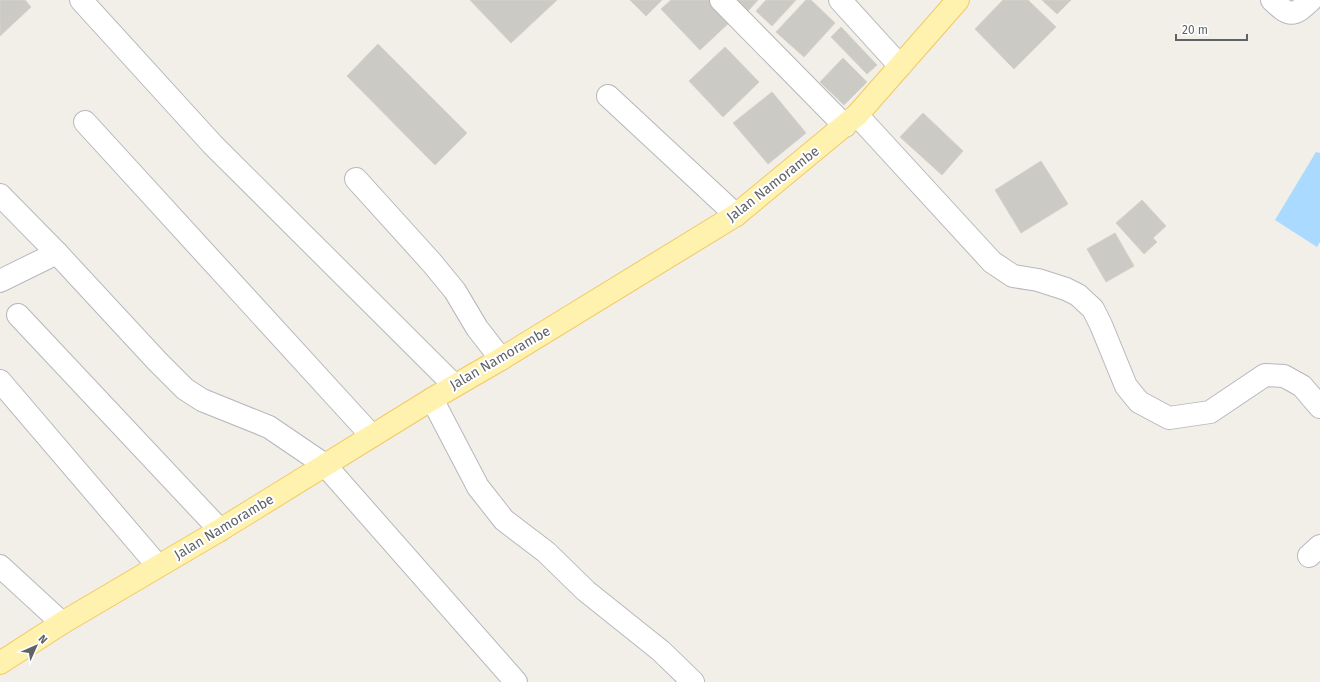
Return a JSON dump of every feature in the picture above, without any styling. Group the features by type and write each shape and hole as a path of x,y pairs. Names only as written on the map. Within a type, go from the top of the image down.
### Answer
{"main road":[{"name":"Jalan Namorambe","path":"0,663 62,623 220,530 454,385 501,359 736,215 851,121 958,0"}],"street":[{"path":"81,0 213,145 454,385"},
{"path":"721,0 851,121 992,262 1013,276 1038,280 1066,289 1078,295 1093,308 1126,386 1139,402 1169,418 1210,412 1265,375 1284,376 1302,386 1320,407"},
{"path":"840,0 900,66"},
{"path":"1272,0 1288,13 1294,13 1311,0"},
{"path":"608,96 736,215"},
{"path":"85,122 372,436"},
{"path":"356,179 432,262 455,291 478,328 501,359"},
{"path":"0,195 57,253 185,389 202,400 269,427 325,465 516,682"},
{"path":"0,281 57,253"},
{"path":"18,315 220,530"},
{"path":"0,381 158,566"},
{"path":"432,399 478,487 504,520 546,552 586,591 661,651 693,682"},
{"path":"0,566 62,623"}],"water":[{"path":"1316,152 1320,153 1320,242 1317,247 1275,220"}],"building":[{"path":"0,0 25,0 31,7 0,36"},
{"path":"470,0 557,0 511,43"},
{"path":"630,0 662,0 646,16"},
{"path":"671,0 715,0 733,19 700,50 661,9"},
{"path":"737,0 758,0 748,11"},
{"path":"766,0 796,0 772,26 756,11"},
{"path":"806,0 811,0 835,23 804,57 776,32"},
{"path":"1003,0 1028,0 1056,27 1014,69 975,29"},
{"path":"1042,0 1071,0 1057,14"},
{"path":"841,27 877,65 867,74 831,37"},
{"path":"378,44 467,133 435,165 347,76"},
{"path":"725,47 759,82 723,117 689,81"},
{"path":"843,58 867,82 844,105 820,82"},
{"path":"772,92 806,133 768,164 733,123"},
{"path":"923,113 963,151 942,175 900,137"},
{"path":"1041,161 1068,204 1021,233 995,190"},
{"path":"1142,200 1166,226 1153,238 1157,242 1144,254 1116,223"},
{"path":"1115,233 1134,266 1106,282 1087,249"}]}
